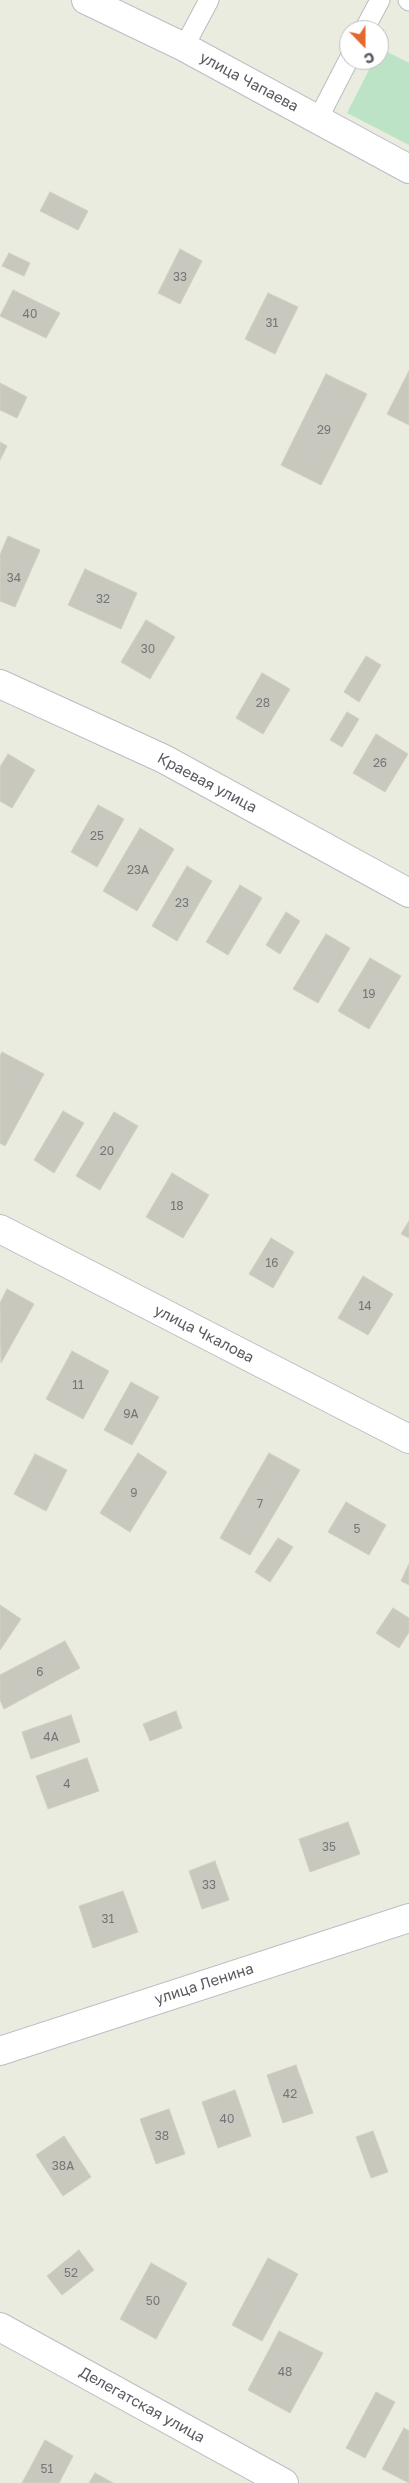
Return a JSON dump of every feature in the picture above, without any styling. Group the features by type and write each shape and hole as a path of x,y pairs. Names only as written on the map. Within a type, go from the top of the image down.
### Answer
{"street":[{"name":"улица Чапаева","path":"86,0 184,47 409,169"},
{"name":"Краевая улица","path":"0,684 164,759 409,893"},
{"name":"улица Чкалова","path":"0,1229 409,1439"},
{"name":"улица Ленина","path":"0,2051 409,1918"},
{"name":"Делегатская улица","path":"0,2327 284,2483"}],"lane":[{"path":"184,47 209,0"},
{"path":"369,20 380,0"},
{"path":"318,119 343,70"}],"green space":[{"path":"389,53 409,63 409,145 347,113 369,70 389,70"}],"building":[{"path":"50,192 88,211 78,230 40,211"},
{"path":"180,249 202,261 180,304 158,293"},
{"path":"9,253 30,263 24,276 2,266"},
{"path":"13,290 60,313 46,338 0,316"},
{"path":"268,293 298,307 275,354 245,339"},
{"path":"409,371 409,425 387,414"},
{"path":"326,374 367,394 321,485 281,465"},
{"path":"0,383 27,397 17,418 0,410"},
{"path":"0,442 7,446 0,460"},
{"path":"8,536 40,550 15,607 0,601 0,555"},
{"path":"85,569 137,593 121,629 68,605"},
{"path":"146,620 175,637 150,679 121,662"},
{"path":"366,656 381,665 359,702 344,692"},
{"path":"262,673 290,689 263,734 236,718"},
{"path":"347,712 359,719 342,747 330,740"},
{"path":"376,734 408,754 385,792 353,773"},
{"path":"8,754 35,770 12,808 0,801 0,767"},
{"path":"98,805 124,819 97,867 71,852"},
{"path":"140,828 174,849 137,911 103,891"},
{"path":"187,866 212,881 177,941 152,926"},
{"path":"240,885 262,898 228,955 206,942"},
{"path":"286,912 300,921 280,954 266,945"},
{"path":"326,934 350,948 318,1003 293,989"},
{"path":"370,958 401,976 369,1029 338,1011"},
{"path":"2,1052 44,1074 5,1146 0,1143 0,1056"},
{"path":"63,1111 84,1123 54,1173 34,1160"},
{"path":"114,1112 138,1126 100,1190 76,1176"},
{"path":"172,1173 209,1195 183,1238 146,1217"},
{"path":"409,1221 409,1238 401,1234"},
{"path":"271,1238 294,1252 273,1288 249,1274"},
{"path":"363,1276 393,1294 368,1335 338,1318"},
{"path":"7,1289 34,1304 1,1363 0,1303"},
{"path":"72,1351 109,1371 83,1419 46,1399"},
{"path":"131,1382 159,1397 132,1445 104,1430"},
{"path":"138,1453 167,1472 130,1532 100,1513"},
{"path":"269,1453 300,1470 250,1555 220,1538"},
{"path":"35,1454 67,1470 46,1511 14,1494"},
{"path":"346,1502 386,1525 369,1555 328,1532"},
{"path":"278,1538 293,1547 270,1582 255,1572"},
{"path":"409,1564 409,1585 401,1581"},
{"path":"0,1605 21,1619 0,1650"},
{"path":"393,1608 409,1618 409,1632 399,1648 376,1633"},
{"path":"65,1641 80,1668 4,1709 0,1700 0,1675"},
{"path":"176,1711 182,1728 150,1741 143,1724"},
{"path":"71,1715 80,1742 31,1759 22,1732"},
{"path":"87,1758 99,1791 48,1809 36,1776"},
{"path":"348,1822 360,1854 310,1872 299,1839"},
{"path":"215,1861 229,1900 202,1909 189,1871"},
{"path":"123,1891 138,1932 93,1948 79,1906"},
{"path":"296,2065 313,2113 283,2123 267,2075"},
{"path":"235,2090 251,2136 218,2148 202,2102"},
{"path":"169,2109 185,2154 156,2164 140,2119"},
{"path":"373,2131 388,2172 371,2178 356,2137"},
{"path":"64,2136 91,2177 63,2196 36,2155"},
{"path":"79,2250 94,2270 62,2295 47,2276"},
{"path":"268,2258 298,2274 262,2341 232,2325"},
{"path":"151,2263 187,2283 156,2339 120,2319"},
{"path":"279,2331 323,2353 290,2413 248,2390"},
{"path":"376,2392 395,2402 365,2458 346,2448"},
{"path":"404,2428 409,2431 409,2483 382,2469"},
{"path":"45,2440 73,2456 59,2483 22,2483"},
{"path":"95,2473 113,2483 89,2483"}]}
